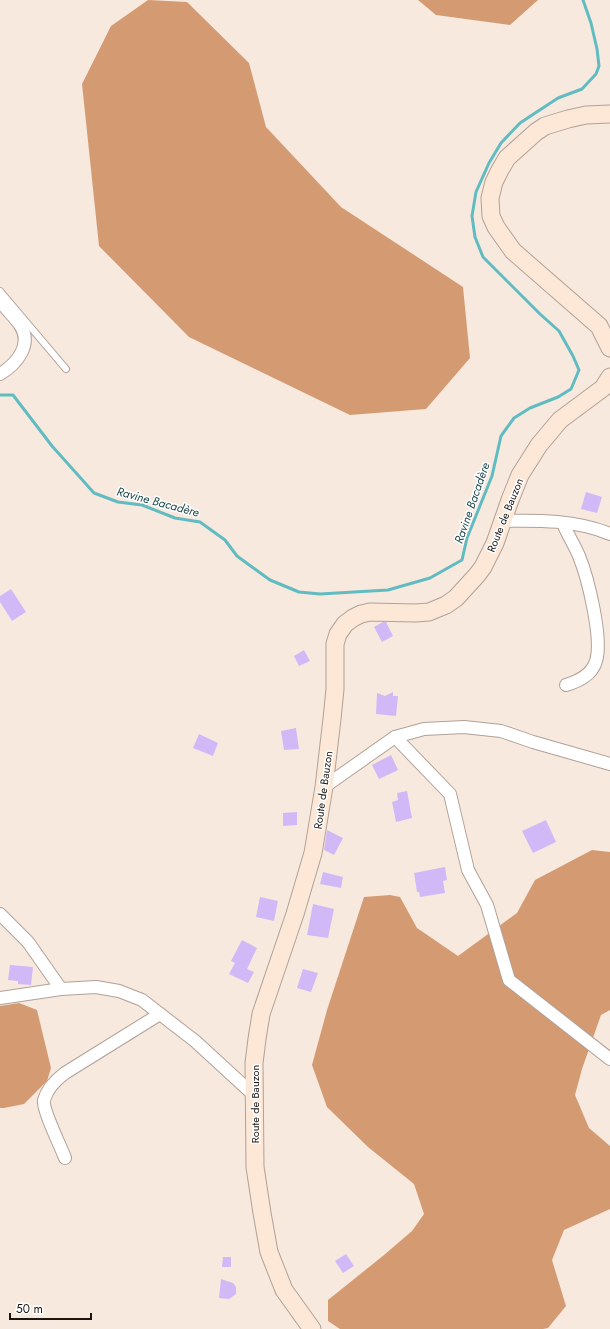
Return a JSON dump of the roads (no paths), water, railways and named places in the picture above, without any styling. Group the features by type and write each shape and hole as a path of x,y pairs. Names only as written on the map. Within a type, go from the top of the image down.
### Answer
{"street":[{"path":"610,114 586,115 568,119 545,126 536,132 507,158 494,182 490,198 491,216 496,227 510,246 534,270 599,326 610,348"},
{"path":"0,300 24,332 25,344 20,355 11,367 0,374"},
{"name":"Route de Bauzon","path":"312,1329 284,1290 270,1252 255,1167 254,1063 261,1014 295,914 313,853 324,788 335,689 335,644 338,634 345,624 361,614 370,612 429,612 446,605 456,598 477,576 495,543 520,475 539,445 560,420 603,388 610,377"},
{"path":"503,521 529,520 572,523 610,534"},
{"path":"563,523 578,555 586,580 597,635 598,650 596,662 590,672 579,681 566,685"},
{"path":"324,788 395,737 424,729 464,727 501,731 533,742 610,764"},
{"path":"395,737 450,794 468,870 487,905 509,980 610,1060"},
{"path":"0,914 28,942 61,989"},
{"path":"0,998 61,989 96,987 120,991 142,1000 195,1041 255,1096"},
{"path":"65,1158 45,1109 44,1099 47,1094 58,1079 65,1073 160,1014"}],"lane":[{"path":"0,291 66,369"}],"waterway":[{"name":"Ravine Bacadère","path":"0,395 13,395 52,446 94,493 118,502 142,505 175,518 200,522 225,540 237,556 270,580 299,592 320,594 388,590 430,578 462,560 467,538 492,476 501,436 514,418 530,408 558,397 571,389 579,370 559,331 483,257 475,237 472,216 476,192 489,163 501,143 520,123 558,98 582,89 596,74 599,66 597,49 591,23 583,0"}]}
